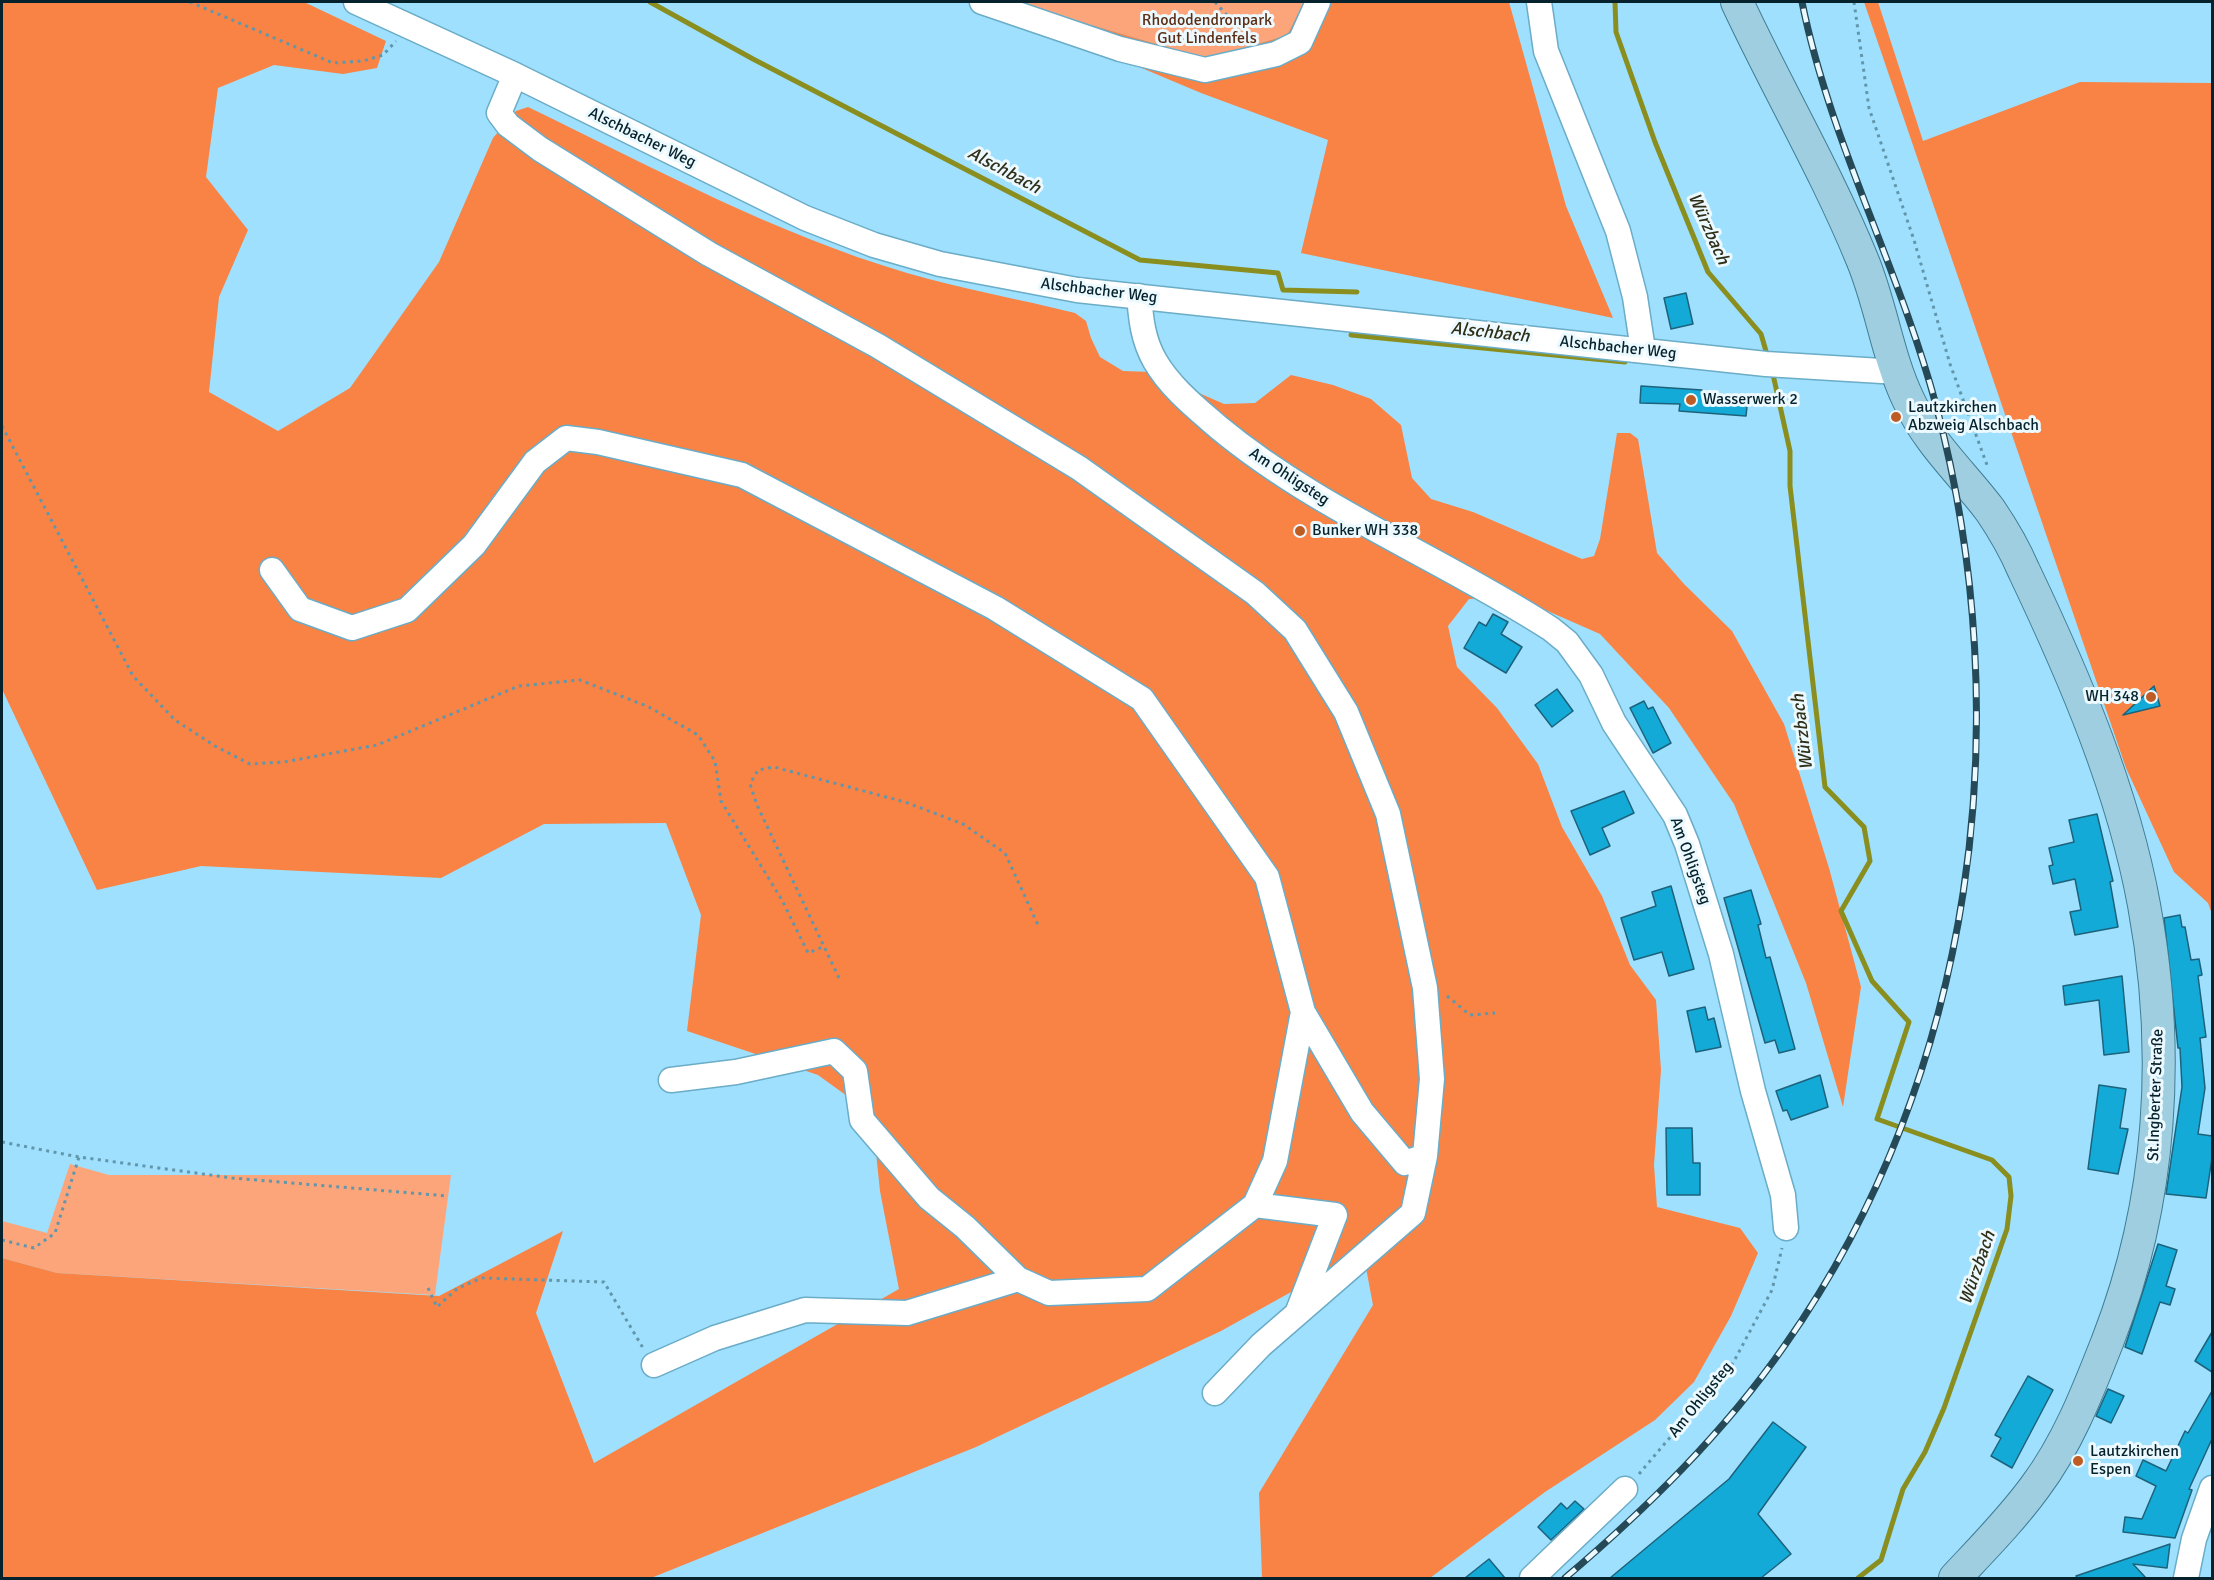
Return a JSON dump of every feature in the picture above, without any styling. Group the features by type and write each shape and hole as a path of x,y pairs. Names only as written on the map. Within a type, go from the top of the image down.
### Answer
{"main road":[{"name":"St.Ingberter Straße","path":"1737,2 1863,262 1907,398 1932,441 1989,508 2023,568 2071,679 2117,801 2144,905 2158,1021 2159,1100 2154,1165 2147,1209 2119,1312 2077,1416 2036,1486 2002,1528 1955,1578"}],"street":[{"path":"982,2 1120,49 1205,70 1276,54 1300,42 1318,2"},
{"path":"1539,2 1546,51 1618,231 1635,297 1643,350"},
{"name":"Alschbacher Weg","path":"363,3 805,218 874,245 939,264 1007,279 1139,296 1777,365 1898,372"},
{"path":"515,75 499,113 508,125 540,149 709,254 878,346 1079,468 1255,593 1295,630 1346,712 1388,813 1425,988 1432,1079 1425,1156 1413,1213 1261,1345 1215,1393"},
{"name":"Am Ohligsteg","path":"1139,296 1142,334 1154,360 1168,381 1200,412 1250,453 1308,491 1551,629 1567,642 1591,675 1614,723 1675,815 1687,844 1721,954 1753,1091 1783,1195 1786,1228"},
{"path":"272,570 300,609 352,628 407,610 474,545 535,462 566,438 598,442 742,475 995,608 1142,699 1267,877 1303,1012 1362,1112 1404,1163 1425,1156"},
{"path":"671,1080 736,1072 834,1051 855,1071 862,1120 929,1198 965,1227 1018,1279 1049,1293 1147,1289 1255,1205 1275,1161 1303,1012"},
{"path":"1255,1205 1335,1215 1296,1315"},
{"path":"654,1365 716,1338 804,1310 908,1313 1018,1279"},
{"path":"2186,1578 2194,1539 2212,1488"},
{"path":"1532,1578 1625,1489"}],"path":[{"path":"190,2 333,63 363,61 383,55 395,44 406,24"},
{"path":"1215,2 1232,21"},
{"path":"1854,2 1869,108 1914,240 1950,364 1989,471"},
{"path":"2,426 133,676 176,720 215,746 250,764 284,762 377,745 519,686 580,680 649,706 698,735 715,761 721,801 782,900 808,953 825,946"},
{"path":"839,978 756,805 750,784 758,770 774,767 905,802 963,824 1005,853 1038,925"},
{"path":"1425,988 1449,996 1470,1015 1495,1013"},
{"path":"2,1142 79,1157 232,1178 448,1196"},
{"path":"2,1240 34,1248 55,1233 79,1157"},
{"name":"Am Ohligsteg","path":"1625,1489 1733,1364 1772,1290 1786,1228"},
{"path":"428,1288 437,1307 458,1288 482,1278 604,1282 654,1365"}],"green space":[{"name":"Rhododendronpark Gut Lindenfels","path":"1013,2 1304,2 1287,35 1208,59"},
{"path":"70,1164 109,1175 451,1175 435,1295 57,1273 2,1258 2,1221 47,1233"}],"shaded area":[{"path":"2,2 304,2 386,41 377,68 343,74 274,65 218,88 206,177 248,230 219,297 209,392 278,431 350,388 439,262 493,138 516,111 528,107 714,198 810,239 907,273 1075,313 1086,321 1100,357 1123,371 1151,372 1224,404 1255,403 1291,375 1333,385 1371,399 1401,425 1412,478 1431,499 1473,512 1582,559 1594,556 1600,539 1617,433 1630,433 1638,439 1657,553 1684,584 1732,631 1784,724 1829,868 1861,987 1843,1107 1806,983 1734,804 1669,708 1600,634 1518,598 1469,599 1448,626 1457,667 1497,708 1538,764 1562,827 1602,896 1630,965 1656,1000 1661,1070 1654,1165 1657,1207 1740,1228 1758,1253 1731,1316 1694,1382 1655,1420 1545,1492 1430,1578 1262,1578 1259,1493 1373,1305 1363,1252 1221,1331 976,1447 651,1578 2,1578 2,1258 57,1273 439,1296 563,1231 536,1313 594,1463 899,1289 880,1191 872,1114 818,1075 687,1031 701,915 666,823 544,824 441,878 201,866 97,890 2,689"},
{"path":"985,2 1013,2 1208,59 1287,35 1304,2 1509,2 1566,206 1613,318 1301,253 1328,140 1201,93"},
{"path":"1864,2 1878,2 1923,141 2080,82 2212,83 2212,914 2208,903 2174,872 2126,768"}],"building":[{"path":"1686,293 1693,324 1671,329 1664,298"},
{"path":"1641,386 1702,390 1702,393 1748,397 1746,416 1679,411 1680,404 1640,403"},
{"path":"1493,614 1508,622 1501,634 1522,647 1506,673 1464,648 1479,622 1486,626"},
{"name":"WH 348","path":"2154,686 2160,706 2123,715"},
{"path":"1557,689 1573,711 1552,727 1535,705"},
{"path":"1644,701 1648,709 1653,707 1671,743 1653,753 1630,708"},
{"path":"1624,791 1634,813 1602,828 1610,846 1590,855 1571,811"},
{"path":"2097,814 2113,881 2110,882 2118,927 2075,935 2070,912 2081,910 2075,879 2053,884 2049,866 2053,865 2049,848 2074,842 2069,820"},
{"path":"1671,886 1694,969 1669,976 1662,952 1634,960 1621,918 1656,906 1652,892"},
{"path":"1751,890 1761,924 1758,925 1766,958 1770,957 1795,1049 1779,1053 1775,1040 1765,1043 1724,898"},
{"path":"2180,915 2182,927 2185,927 2191,960 2199,959 2202,975 2198,976 2206,1037 2200,1038 2205,1088 2198,1134 2212,1136 2212,1158 2206,1198 2166,1194 2182,1087 2180,1048 2178,1048 2164,918"},
{"path":"2122,976 2129,1052 2104,1055 2099,1000 2065,1005 2063,986"},
{"path":"1705,1007 1708,1020 1714,1018 1721,1047 1696,1052 1687,1011"},
{"path":"1820,1075 1828,1107 1791,1120 1787,1110 1783,1111 1776,1091"},
{"path":"2099,1085 2126,1089 2120,1128 2128,1129 2118,1174 2088,1169"},
{"path":"1666,1128 1692,1128 1693,1163 1700,1163 1700,1195 1667,1195"},
{"path":"2158,1244 2177,1250 2166,1286 2175,1289 2170,1305 2160,1302 2142,1354 2125,1347"},
{"path":"2212,1332 2212,1372 2195,1361"},
{"path":"2028,1376 2053,1390 2012,1468 1991,1456 2001,1438 1995,1435"},
{"path":"2108,1389 2124,1396 2111,1423 2096,1416"},
{"path":"2212,1391 2212,1439 2189,1489 2192,1490 2175,1538 2123,1532 2125,1517 2142,1519 2156,1486 2136,1476 2143,1460 2166,1471 2185,1431 2188,1433"},
{"path":"1773,1422 1806,1447 1758,1514 1791,1554 1761,1578 1610,1578 1729,1479"},
{"path":"1575,1501 1584,1509 1551,1540 1538,1527 1561,1503 1567,1509"},
{"path":"2170,1544 2167,1568 2133,1564 2146,1578 2077,1578 2076,1576"},
{"path":"1489,1559 1505,1578 1465,1578"}],"waterway":[{"name":"Alschbach","path":"650,2 753,59 1140,260 1278,273 1283,290 1357,292"},
{"name":"Würzbach","path":"1615,2 1616,32 1655,142 1708,272 1761,334 1768,358"},
{"name":"Alschbach","path":"1351,335 1625,362"},
{"name":"Würzbach","path":"1772,370 1790,451 1790,486 1825,787 1864,827 1870,861 1841,911 1872,981 1909,1022 1877,1119 1992,1160 2009,1177 2011,1196 2007,1229 1944,1408 1925,1452 1903,1489 1881,1560 1858,1578"}],"railway":[{"path":"1565,1578 1654,1497 1736,1409 1785,1345 1849,1240 1901,1129 1938,1012 1963,892 1975,770 1975,647 1961,525 1936,405 1921,354 1830,104 1814,54 1802,2"}],"place":[{"name":"Wasserwerk 2","path":"1691,400"},
{"name":"Lautzkirchen Abzweig Alschbach","path":"1896,417"},
{"name":"Bunker WH 338","path":"1300,531"},
{"name":"WH 348","path":"2151,697"},
{"name":"Lautzkirchen Espen","path":"2078,1461"}]}
